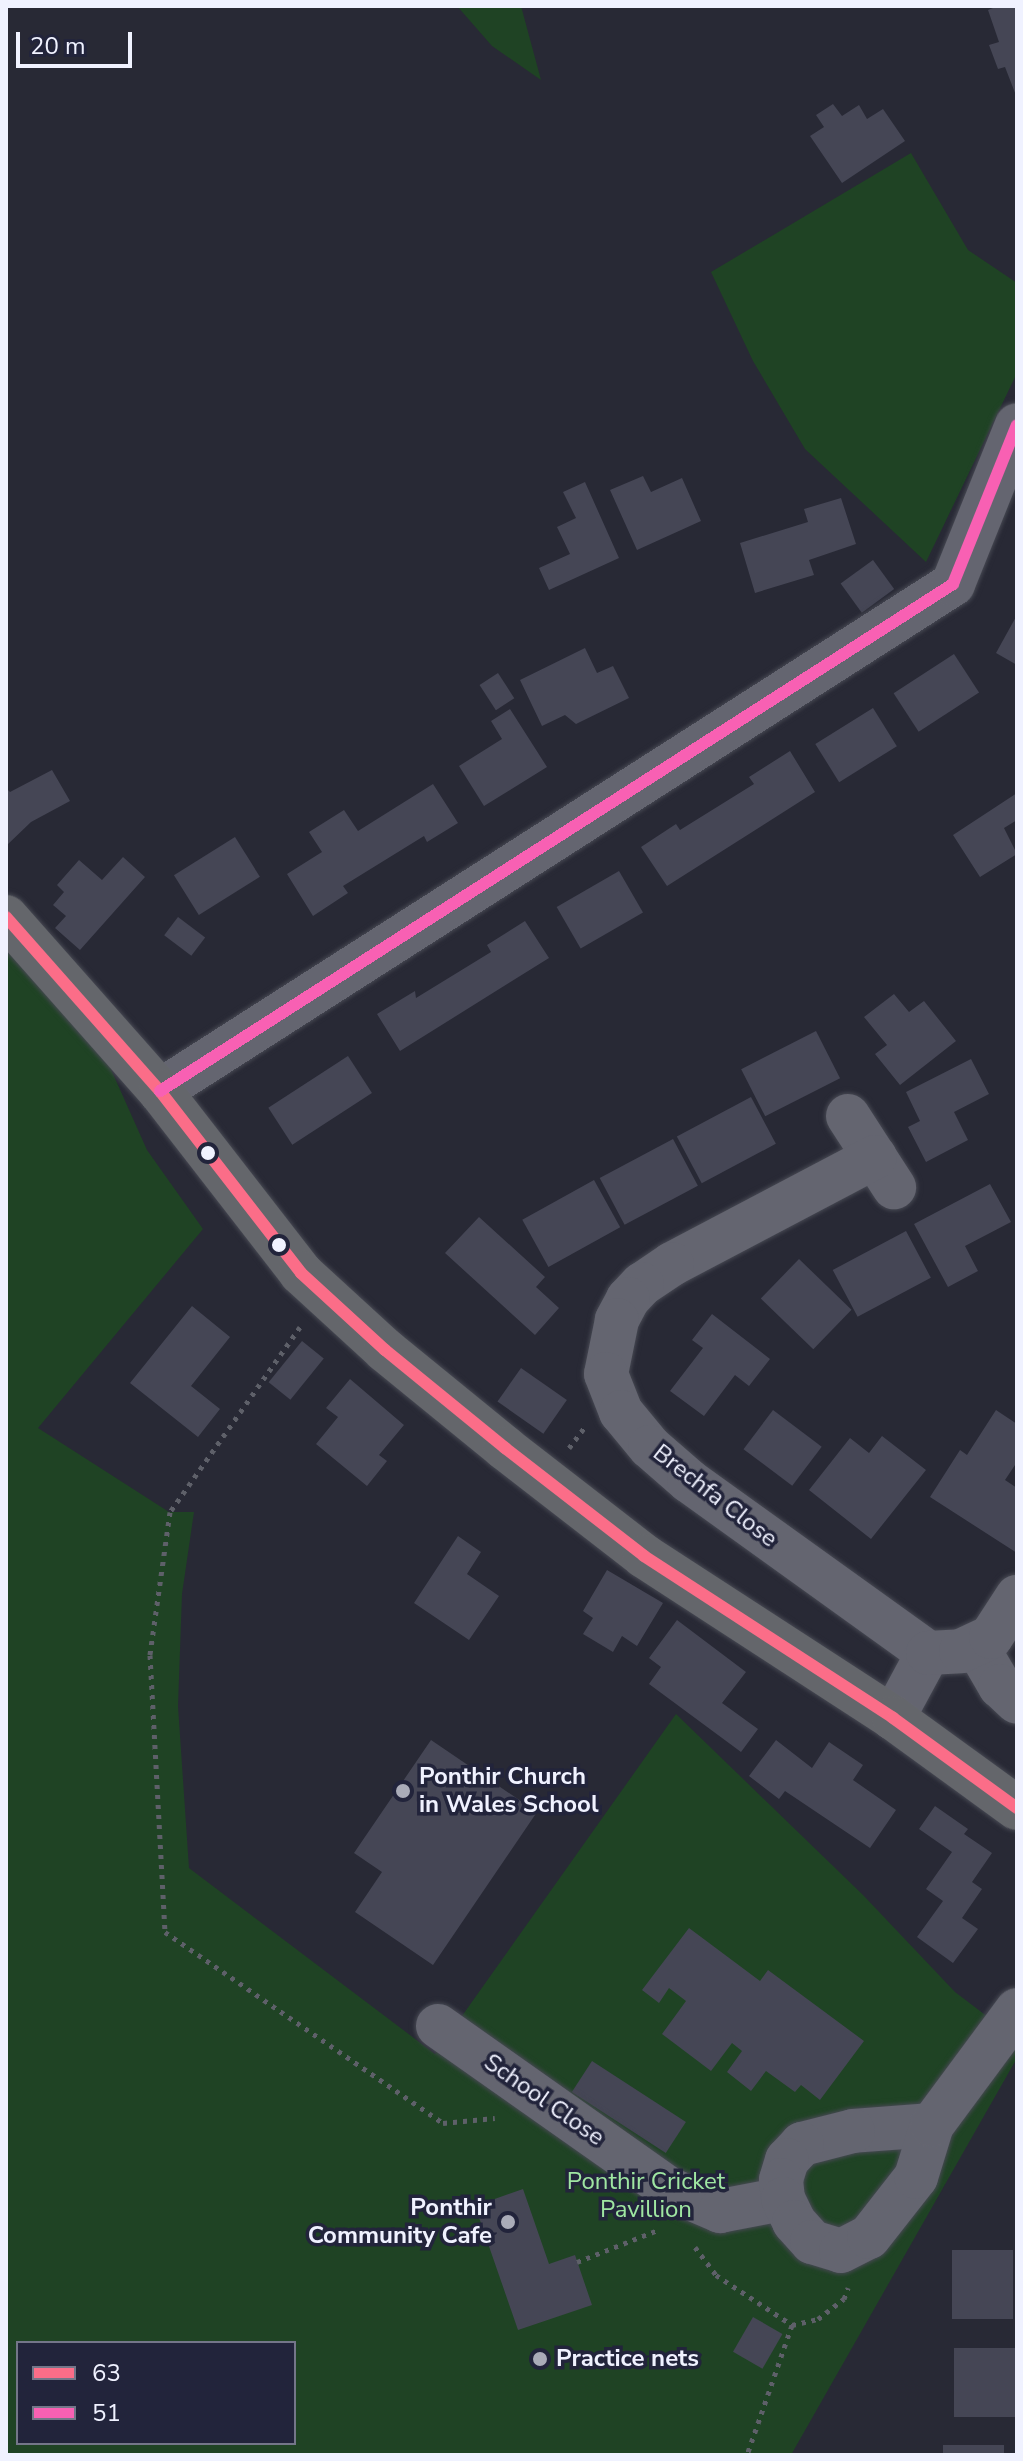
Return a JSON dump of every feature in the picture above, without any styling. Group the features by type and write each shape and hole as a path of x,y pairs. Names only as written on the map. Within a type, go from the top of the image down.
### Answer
{"main road":[{"path":"6,917 160,1091 301,1273 385,1350 644,1556 893,1718 1017,1808"}],"street":[{"path":"160,1091 953,584 1017,425"},
{"name":"Brechfa Close","path":"848,1116 884,1172 672,1264 642,1284 628,1299 617,1320 606,1374 621,1412 650,1447 689,1481 928,1653"},
{"path":"893,1718 928,1653 961,1651 991,1637 1017,1597"},
{"path":"976,1645 1000,1686 1017,1702"},
{"path":"932,2125 853,2131 802,2144 787,2160 781,2180 783,2199 794,2222 812,2242 841,2251 869,2237 916,2177 932,2125 1017,2010"},
{"name":"School Close","path":"438,2026 669,2189 720,2211 783,2199"}],"path":[{"path":"324,1293 170,1512 150,1655 165,1932 443,2123 492,2120 539,2097"},
{"path":"544,1479 613,1392"},
{"path":"577,2262 662,2229"},
{"path":"692,2244 716,2275 792,2325 747,2455"}],"green space":[{"path":"457,6 521,6 541,80 492,46"},
{"path":"911,153 968,250 1017,283 1017,373 926,562 805,449 753,361 711,272"},
{"name":"Ponthir Cricket Pavillion","path":"6,950 105,1056 147,1150 203,1229 38,1428 169,1512 194,1512 182,1594 178,1706 189,1868 435,2054 676,1714 863,1895 955,1992 1017,2039 1017,2058 791,2455 6,2455"}],"building":[{"path":"998,6 1017,6 1017,98 1005,67 998,69 989,45 999,42 988,10"},
{"path":"833,104 842,116 859,105 867,119 883,109 905,141 842,183 810,136 824,127 816,115"},
{"path":"643,476 651,492 682,478 701,521 637,550 610,490"},
{"path":"585,482 619,558 549,590 539,568 570,554 557,527 576,518 563,492"},
{"path":"841,498 856,544 809,560 814,575 755,593 740,543 808,522 804,509"},
{"path":"873,560 894,589 862,613 841,584"},
{"path":"1017,615 1017,665 996,653"},
{"path":"585,648 597,673 613,666 629,698 576,724 565,715 542,726 520,680"},
{"path":"954,654 979,693 919,732 894,693"},
{"path":"498,673 514,698 496,710 480,685"},
{"path":"873,708 897,746 839,782 815,744"},
{"path":"510,709 547,767 484,806 459,766 502,739 491,721"},
{"path":"790,751 815,792 667,886 641,847 676,824 680,830 754,784 749,777"},
{"path":"52,770 70,801 31,822 6,846 6,788 10,792"},
{"path":"433,784 458,823 427,842 424,836 343,886 348,893 313,916 287,874 322,852 309,832 344,810 358,831"},
{"path":"1017,793 1017,820 1004,828 1017,854 980,877 953,835"},
{"path":"235,837 260,877 199,915 174,875"},
{"path":"123,857 145,877 80,950 55,928 66,916 53,905 64,892 57,885 79,860 102,880"},
{"path":"619,871 643,913 581,949 557,907"},
{"path":"178,917 205,937 191,956 164,935"},
{"path":"525,921 549,958 400,1051 377,1014 415,991 416,998 491,952 487,945"},
{"path":"894,994 909,1012 924,1001 956,1041 900,1085 875,1054 887,1045 864,1017"},
{"path":"816,1031 840,1078 765,1116 741,1069"},
{"path":"348,1056 372,1093 292,1145 268,1108"},
{"path":"971,1059 989,1094 954,1112 968,1140 926,1162 908,1127 920,1121 906,1092"},
{"path":"751,1097 776,1144 702,1183 677,1136"},
{"path":"673,1139 698,1186 625,1225 600,1178"},
{"path":"594,1180 620,1227 548,1267 522,1220"},
{"path":"990,1184 1011,1222 965,1246 978,1271 948,1287 914,1224"},
{"path":"479,1217 545,1277 536,1287 559,1308 535,1335 445,1253"},
{"path":"906,1231 931,1278 858,1317 833,1270"},
{"path":"799,1259 852,1310 813,1349 761,1299"},
{"path":"192,1306 230,1337 191,1386 220,1409 198,1437 130,1383"},
{"path":"712,1314 770,1359 749,1386 735,1375 704,1416 670,1391 703,1348 692,1340"},
{"path":"302,1341 324,1359 290,1400 269,1382"},
{"path":"521,1368 567,1400 543,1434 497,1402"},
{"path":"350,1379 404,1425 379,1455 387,1461 367,1486 316,1444 338,1417 326,1408"},
{"path":"773,1410 822,1447 792,1486 744,1449"},
{"path":"996,1410 1017,1424 1017,1462 1005,1480 1017,1488 1017,1553 930,1497 960,1450 967,1455"},
{"path":"882,1436 926,1470 871,1539 809,1490 850,1438 869,1453"},
{"path":"458,1536 481,1552 467,1574 499,1596 469,1640 414,1603"},
{"path":"607,1570 663,1603 637,1646 622,1636 613,1652 583,1634 593,1618 583,1611"},
{"path":"677,1620 746,1672 722,1703 758,1729 741,1752 649,1684 661,1667 649,1658"},
{"path":"431,1740 537,1812 433,1965 355,1912 382,1872 354,1853"},
{"path":"776,1740 812,1768 829,1742 863,1765 853,1780 896,1810 870,1848 785,1791 779,1799 749,1776"},
{"path":"935,1806 968,1829 964,1834 992,1853 972,1882 982,1889 962,1918 978,1929 953,1963 917,1937 943,1901 926,1889 952,1852 919,1829"},
{"path":"689,1928 760,1981 768,1970 864,2041 820,2100 801,2085 795,2092 766,2071 751,2091 727,2072 742,2051 732,2043 711,2071 662,2034 686,2001 669,1988 659,2003 642,1990"},
{"path":"592,2061 686,2122 666,2153 572,2092"},
{"path":"523,2189 549,2264 575,2255 592,2305 518,2330 475,2206"},
{"path":"952,2250 1013,2250 1013,2319 952,2319"},
{"path":"753,2317 782,2334 762,2369 733,2352"},
{"path":"954,2348 1015,2348 1015,2417 954,2417"},
{"path":"943,2445 1004,2445 1004,2455 943,2455"}],"transit line":[{"name":"51","path":"160,1091 953,584 1017,425"},
{"name":"63","path":"6,917 160,1091 301,1273 385,1350 644,1556 893,1718 1017,1808"}],"place":[{"name":"Ponthir Church in Wales School","path":"403,1791"},
{"name":"Ponthir Community Cafe","path":"508,2222"},
{"name":"Practice nets","path":"540,2359"}]}
